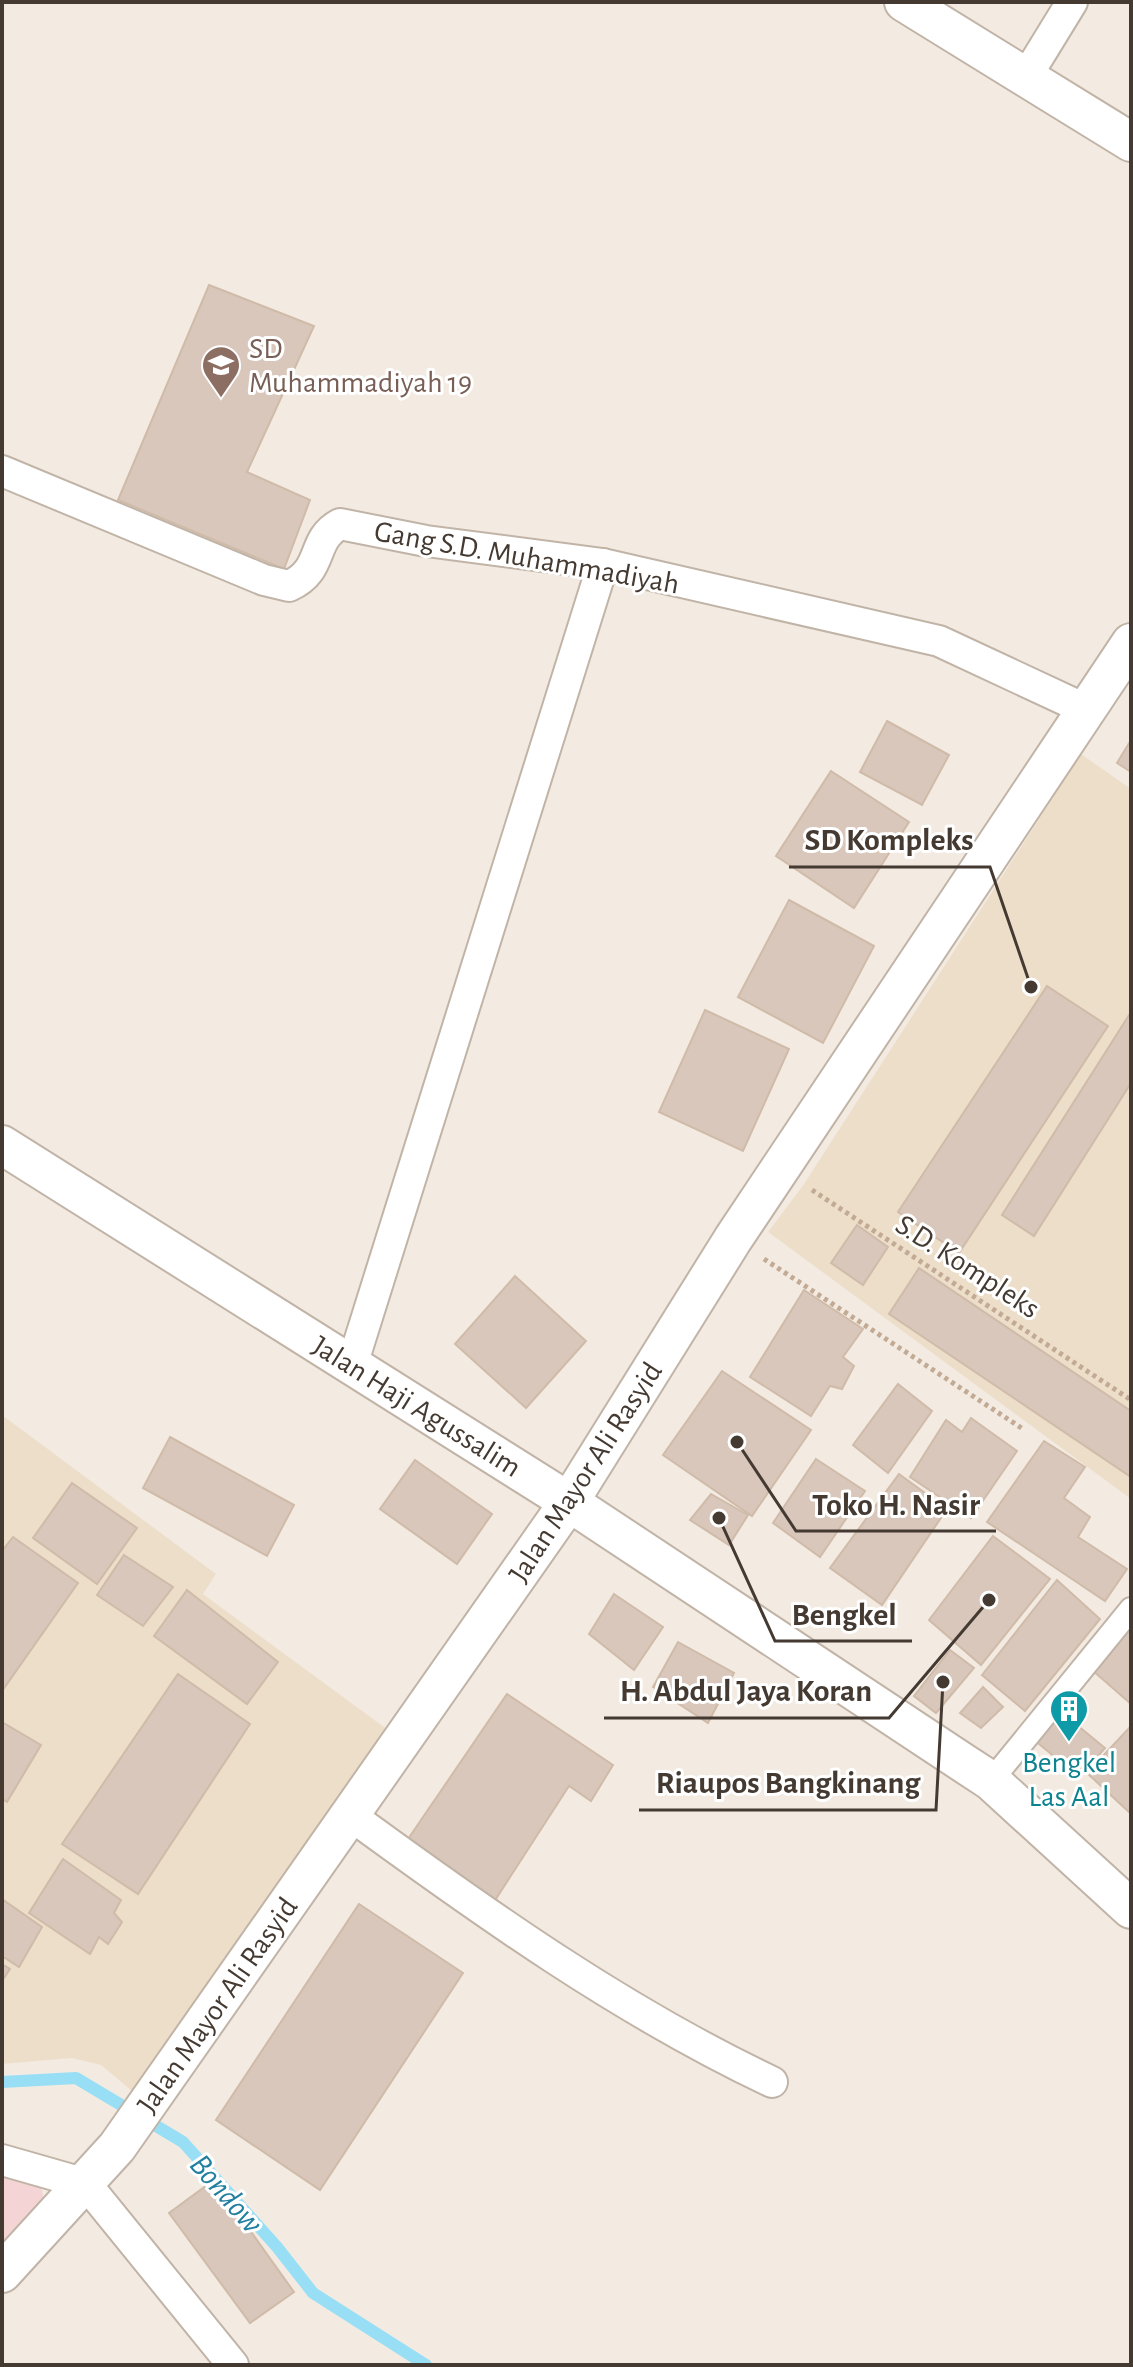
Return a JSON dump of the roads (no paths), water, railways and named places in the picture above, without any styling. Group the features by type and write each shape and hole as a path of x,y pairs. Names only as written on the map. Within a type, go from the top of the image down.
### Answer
{"street":[{"path":"904,2 1131,142"},
{"path":"1026,77 1072,2"},
{"name":"Gang S.D. Muhammadiyah","path":"2,471 264,580 289,586 311,572 321,542 331,529 340,524 426,541 603,564 939,641 1087,710"},
{"path":"352,1365 603,564"},
{"name":"Jalan Mayor Ali Rasyid","path":"2,2273 86,2184 156,2094 569,1502 733,1239 1131,643"},
{"name":"Jalan Haji Agussalim","path":"2,1145 569,1502 991,1781 1131,1909"},
{"path":"991,1781 1131,1609"},
{"path":"350,1815 472,1904 692,2044 772,2082"},
{"path":"2,2160 86,2184 233,2365"}],"waterway":[{"name":"Bondow","path":"2,2082 76,2078 183,2142 277,2247 313,2293 426,2365"}],"place":[{"name":"SD Muhammadiyah 19","path":"221,399"},
{"name":"SD Kompleks","path":"1031,987"},
{"name":"Toko H. Nasir","path":"737,1442"},
{"name":"Bengkel","path":"719,1518"},
{"name":"H. Abdul Jaya Koran","path":"989,1600"},
{"name":"Riaupos Bangkinang","path":"943,1682"},
{"name":"Bengkel Las Aal","path":"1069,1743"}]}
